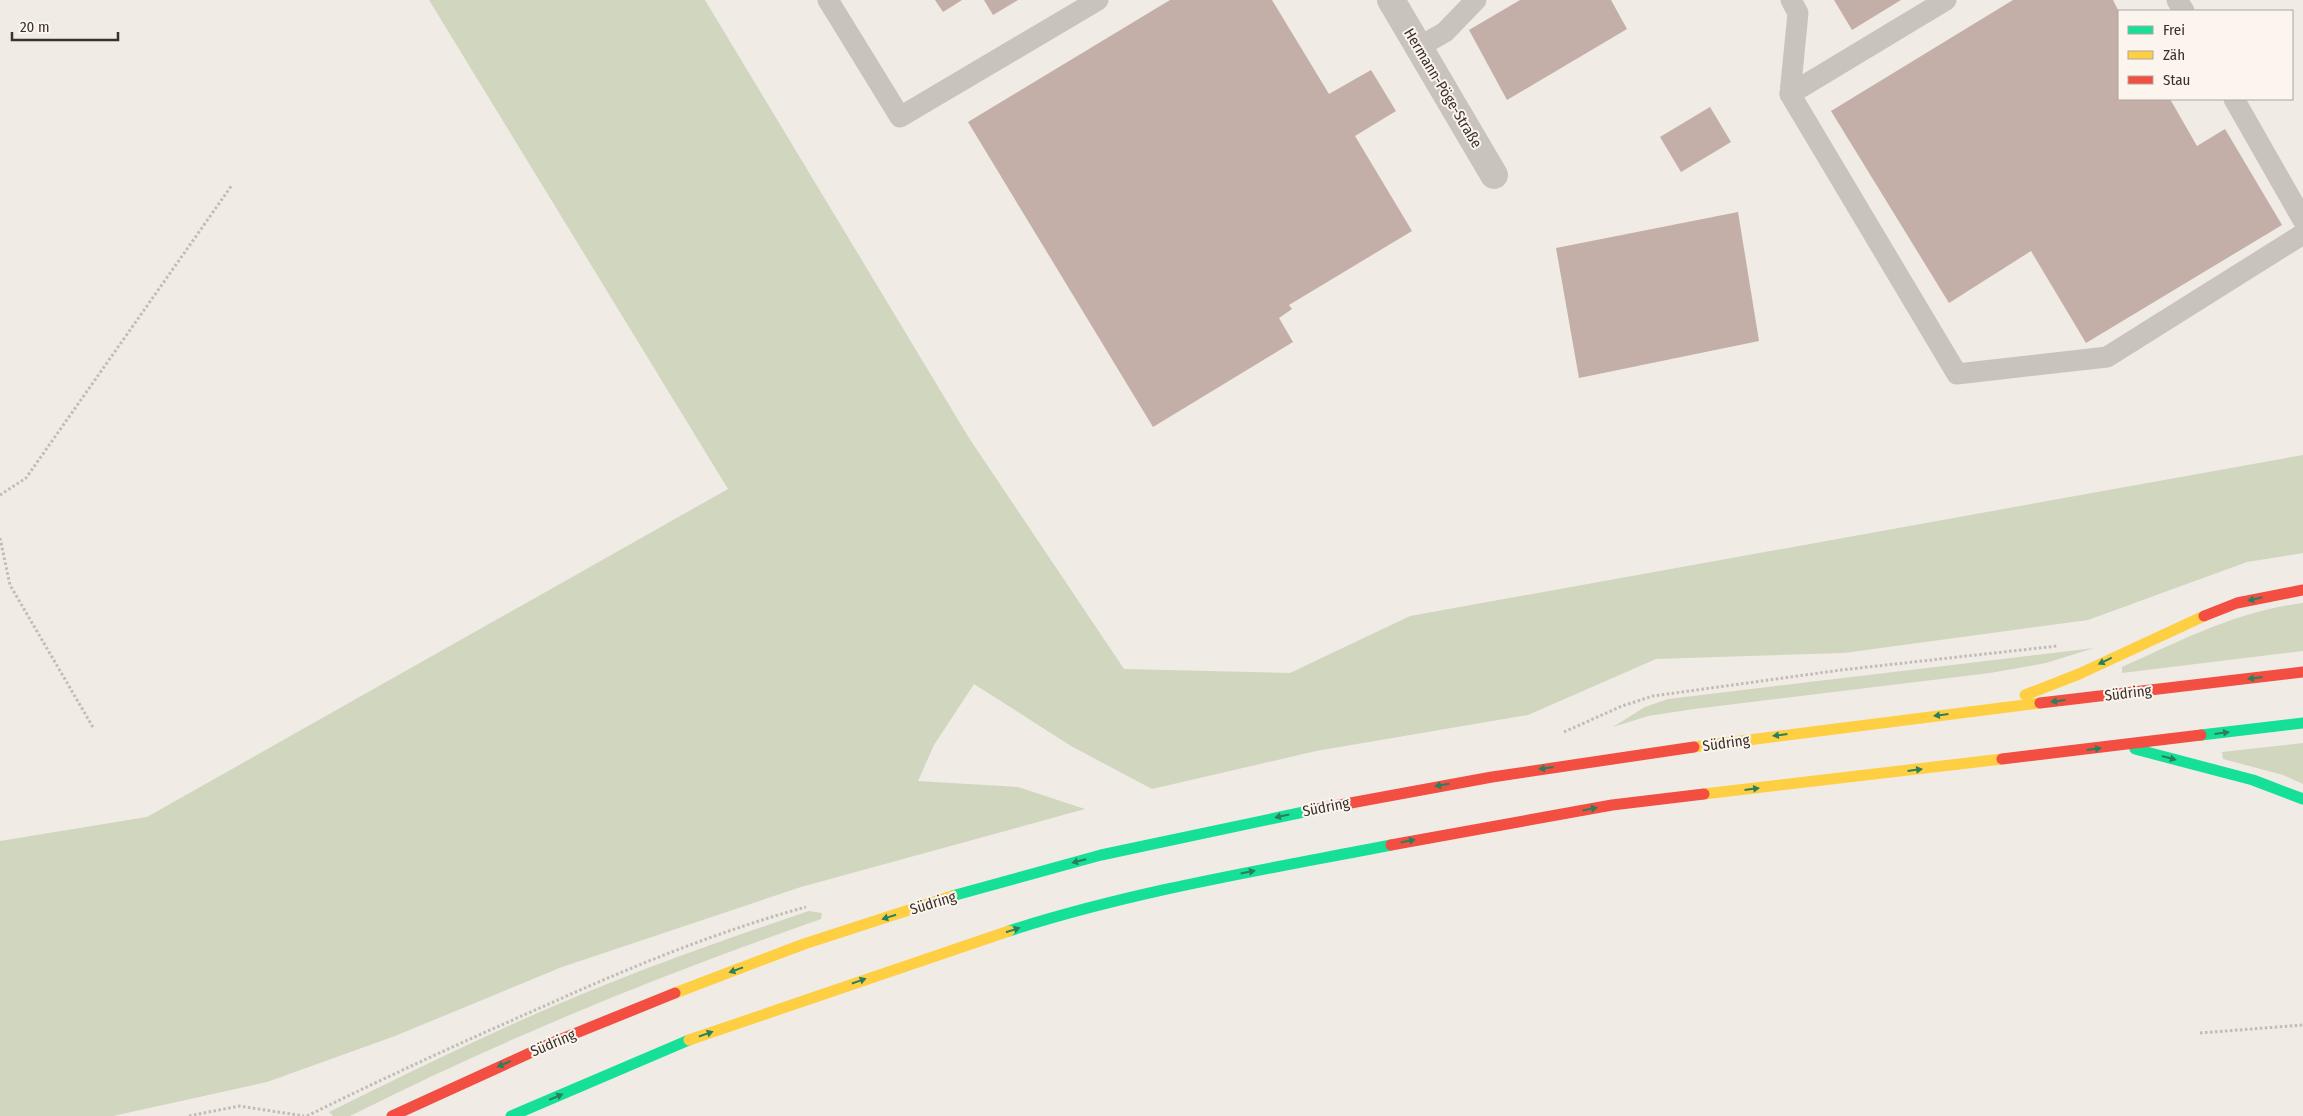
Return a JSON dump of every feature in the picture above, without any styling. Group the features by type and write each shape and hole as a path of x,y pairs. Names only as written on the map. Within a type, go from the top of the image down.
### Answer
{"main road":[{"path":"1990,709 2079,674 2190,622 2229,606 2303,590"},
{"name":"Südring","path":"392,1116 546,1045 778,955 984,887 1126,850 1305,811 1490,776 1778,735 2303,672"},
{"path":"511,1116 683,1042 935,955 1043,920 1200,882 1411,840 1612,805 2303,723"},
{"path":"2122,745 2254,780 2303,799"}],"street":[{"name":"Hermann-Pöge-Straße","path":"1391,0 1494,175"}],"lane":[{"path":"828,0 900,118 1098,0"},
{"path":"1418,47 1445,32 1476,0"},
{"path":"1791,0 1798,13 1790,94 1957,374 2107,357 2303,234"},
{"path":"1790,94 1946,0"},
{"path":"2235,100 2303,220"}],"path":[{"path":"0,495 26,478 232,185"},
{"path":"0,538 10,585 94,729"},
{"path":"1560,734 1622,706 1653,696 1841,670 2065,645"},
{"path":"2200,1033 2303,1024"},
{"path":"189,1116 239,1106 304,1116"}],"green space":[{"path":"429,0 705,0 969,438 1124,669 1290,673 1410,616 2303,455 2303,553 2247,562 2088,620 1844,653 1656,659 1528,715 1316,751 1152,789 1071,746 974,684 934,745 918,781 1018,787 1085,809 801,887 562,967 395,1036 267,1082 113,1116 0,1116 0,841 147,817 728,489"},
{"path":"2303,603 2303,651 2122,673 2122,667 2210,628 2255,613"},
{"path":"2094,648 2046,663 1990,673 1694,709 1648,716 1613,727 1645,707 1668,699"},
{"path":"2303,743 2303,784 2283,775 2223,759 2222,752"},
{"path":"809,911 822,913 821,919 761,940 582,1010 466,1061 350,1116 333,1116 329,1112 422,1066 548,1008 637,972"}],"building":[{"path":"935,0 962,0 943,12"},
{"path":"984,0 1018,0 993,15"},
{"path":"1170,0 1272,0 1329,94 1371,70 1396,111 1355,136 1412,231 1289,305 1292,309 1279,318 1293,342 1153,427 968,122"},
{"path":"1520,0 1611,0 1627,29 1507,100 1469,30"},
{"path":"1834,0 1901,0 1852,30"},
{"path":"2013,0 2113,0 2118,10 2118,100 2171,100 2197,146 2225,129 2282,225 2086,343 2031,251 1949,303 1831,111"},
{"path":"1710,107 1731,142 1681,172 1660,137"},
{"path":"1738,212 1759,341 1579,378 1556,248"}],"traffic: fast":[{"path":"2201,735 2303,723"},
{"path":"2135,749 2253,780 2303,799"},
{"path":"952,896 1101,855 1318,809"},
{"path":"1009,931 1103,904 1151,893 1391,845"},
{"path":"511,1116 689,1040"}],"traffic: slow":[{"path":"2025,695 2079,674 2204,616"},
{"path":"1694,747 2040,703"},
{"path":"1704,794 2002,759"},
{"path":"675,993 804,944 952,896"},
{"path":"689,1040 1009,931"}],"traffic: jam":[{"path":"2204,616 2237,603 2303,590"},
{"path":"2040,703 2303,672"},
{"path":"2002,759 2201,735"},
{"path":"1318,809 1492,777 1694,747"},
{"path":"1391,845 1612,805 1704,794"},
{"path":"392,1116 554,1042 675,993"}]}
